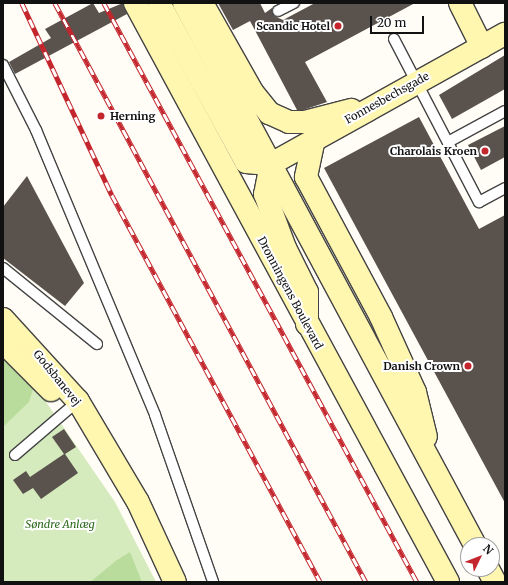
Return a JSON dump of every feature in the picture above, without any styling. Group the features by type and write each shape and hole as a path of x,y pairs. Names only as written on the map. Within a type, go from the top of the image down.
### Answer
{"main road":[{"name":"Dronningens Boulevard","path":"135,3 307,325 448,582"},
{"path":"159,3 246,162 271,164"},
{"path":"184,3 471,537"},
{"path":"202,3 253,93 269,113 289,122 305,122 330,113 366,108"},
{"path":"460,3 482,47"},
{"name":"Fonnesbechsgade","path":"271,164 366,108 505,34"},
{"path":"314,139 306,177 381,317 415,392 433,467"},
{"path":"271,164 265,194 285,248 307,292 307,325"},
{"name":"Godsbanevej","path":"3,319 102,444 138,502 175,582"},
{"name":"Godsbanevej","path":"3,342 73,406"}],"lane":[{"path":"278,12 294,3"},
{"path":"394,39 479,202 505,188"},
{"path":"3,65 36,130 155,415 213,582"},
{"path":"448,142 505,111"},
{"path":"3,268 97,344"},
{"path":"15,455 73,406"}],"green space":[{"name":"Søndre Anlæg","path":"3,358 44,399 115,502 156,582 3,582"},
{"path":"3,358 33,389 29,402 3,427"},
{"path":"130,552 142,582 90,582 117,560"}],"building":[{"path":"93,3 99,13 123,3 127,14 15,74 9,62 51,38 45,29"},
{"path":"218,3 260,3 265,13 272,8 274,16 283,20 315,3 415,3 305,62 327,102 303,110 297,110 250,21 233,30"},
{"path":"505,55 505,89 452,119 439,95"},
{"name":"Danish Crown","path":"419,117 479,229 505,215 505,503 324,168"},
{"path":"505,126 505,157 481,170 468,145"},
{"path":"27,176 84,283 65,306 3,258 3,207"},
{"path":"64,429 76,447 65,454 78,473 41,499 33,488 23,494 13,480 26,471 30,477 64,454 52,437"}],"railway":[{"path":"22,3 112,195 320,582"},
{"path":"55,3 366,582"},
{"path":"104,3 417,582"}],"place":[{"name":"Scandic Hotel","path":"338,26"},
{"name":"Herning","path":"101,116"},
{"name":"Charolais Kroen","path":"485,151"},
{"name":"Danish Crown","path":"468,366"}]}
